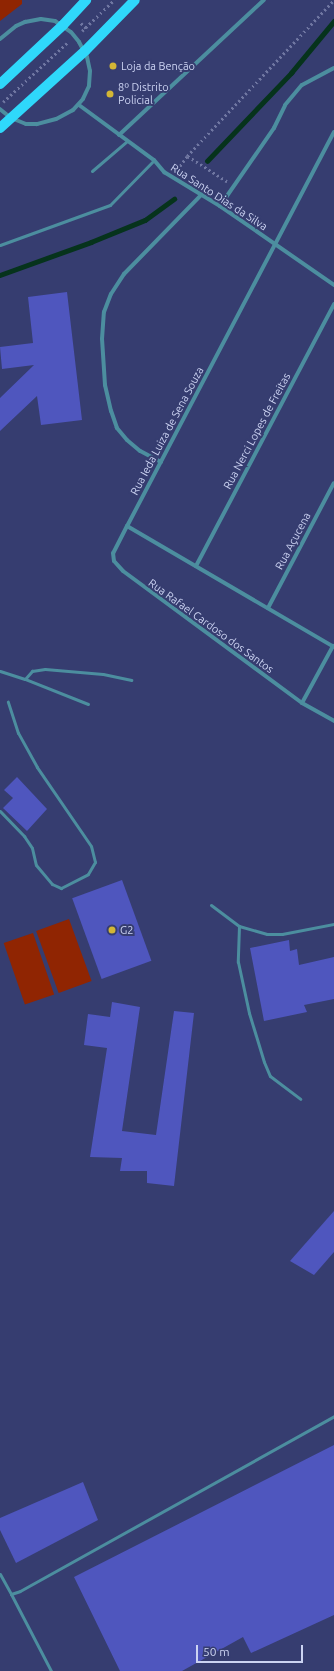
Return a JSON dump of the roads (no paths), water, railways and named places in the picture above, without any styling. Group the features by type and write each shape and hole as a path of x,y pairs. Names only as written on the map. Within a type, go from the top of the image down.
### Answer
{"main road":[{"path":"0,84 63,25 86,0"},
{"path":"0,128 85,51 136,0"}],"street":[{"path":"119,136 264,0"},
{"path":"0,39 16,26 31,20 51,20 63,25 75,36 85,51 90,65 90,79 87,93 79,105 66,115 43,123 26,124 11,118 0,109"},
{"path":"220,206 274,128 285,104 302,85 334,68"},
{"name":"Rua Santo Dias da Silva","path":"79,105 127,142 154,160 164,172 192,190 202,194 334,285"},
{"name":"Rua Ieda Luiza de Sena Souza","path":"127,526 334,132"},
{"path":"160,462 140,451 127,440 117,428 105,385 102,339 104,312 111,294 124,274 202,194"},
{"name":"Rua Nerci Lopes de Freitas","path":"196,566 334,304"},
{"name":"Rua Açucena","path":"268,608 334,483"},
{"path":"127,526 334,646 302,703"},
{"name":"Rua Rafael Cardoso dos Santos","path":"127,526 113,553 114,562 118,566 135,581 302,703 334,721"}],"lane":[{"path":"92,171 127,142"},
{"path":"0,246 110,205 154,160"},
{"path":"25,679 32,671 45,669 103,674 131,680"},
{"path":"0,671 25,679 88,704"},
{"path":"0,811 24,836 32,848 36,865 52,884 61,888 88,874 95,862 91,846 37,767 18,733 8,702"},
{"path":"211,906 239,926 267,934 282,934 334,924"},
{"path":"239,926 238,962 249,1013 264,1062 270,1076 300,1099"},
{"path":"11,1594 52,1574 334,1416"},
{"path":"0,1574 51,1671"}],"waterway":[{"path":"207,161 291,73 334,21"},
{"path":"0,275 91,242 145,220 174,199"}],"place":[{"name":"Loja da Benção","path":"113,66"},
{"name":"8º Distrito Policial","path":"110,94"},
{"name":"G2","path":"112,930"}]}
